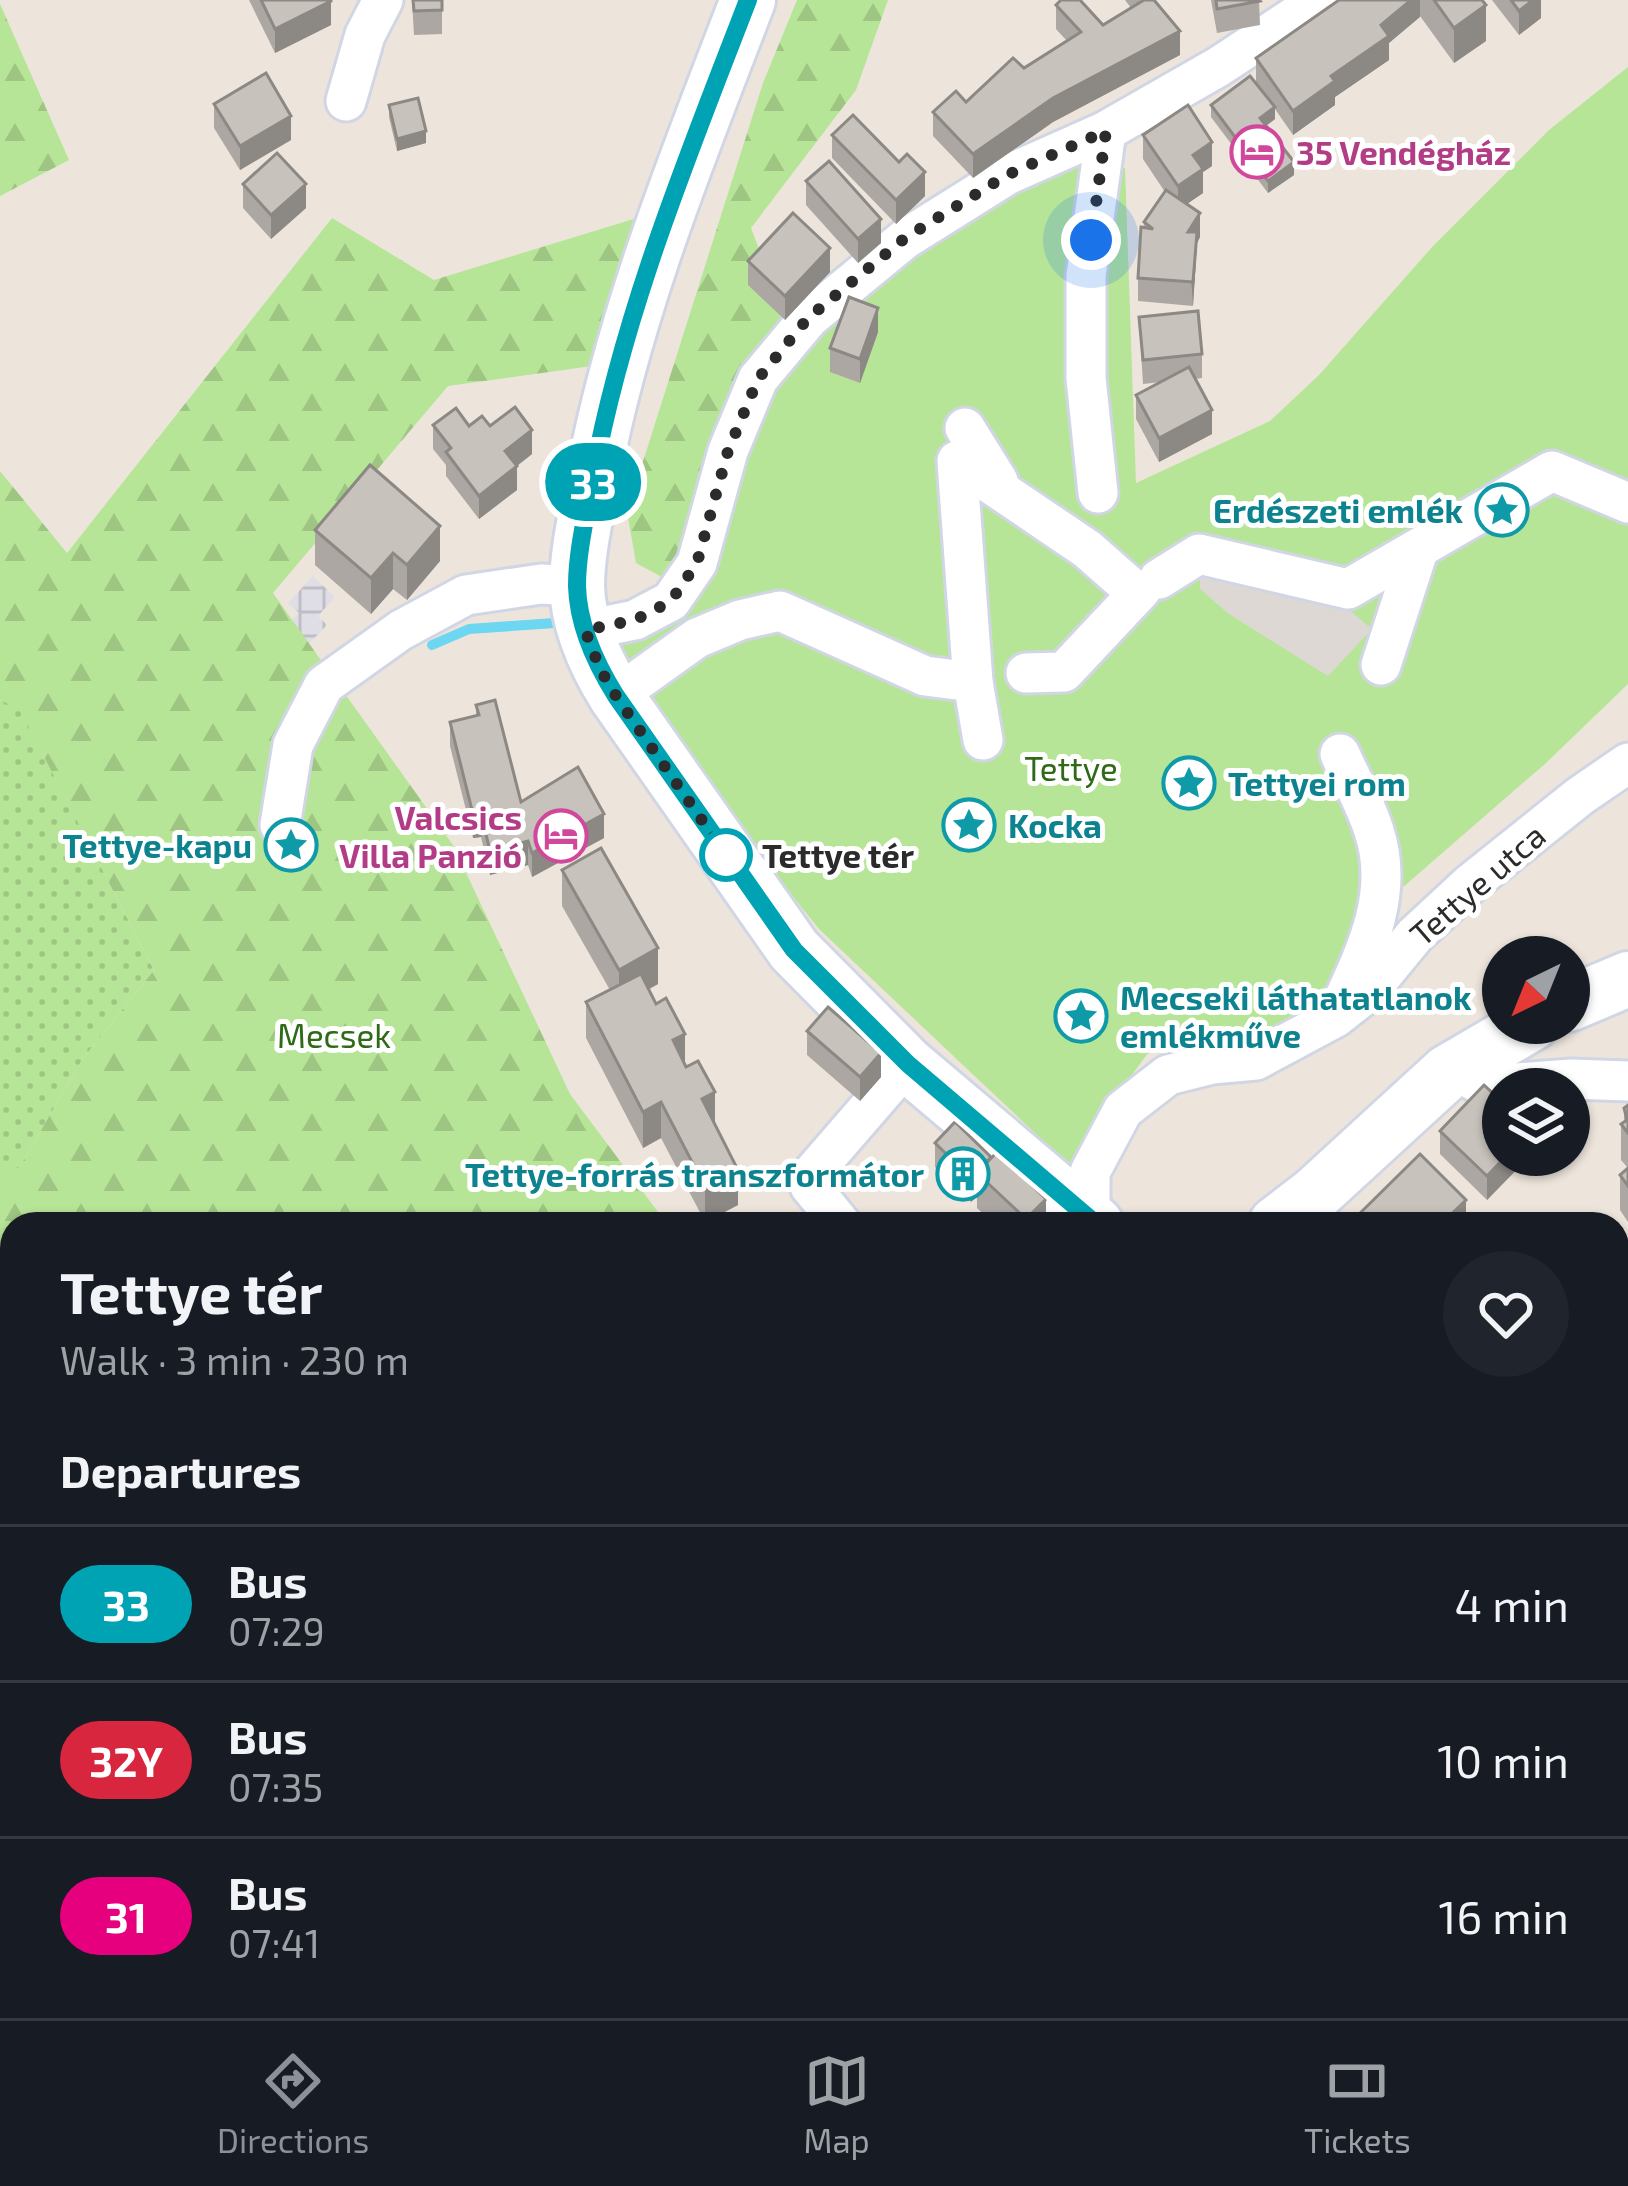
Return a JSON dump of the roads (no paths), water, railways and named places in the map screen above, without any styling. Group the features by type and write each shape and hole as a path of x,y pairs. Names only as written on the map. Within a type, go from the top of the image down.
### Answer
{"street":[{"path":"346,101 365,35 383,0"},
{"path":"748,0 609,392 590,614 600,669 794,950 908,1064 1081,1212"},
{"path":"280,825 293,746 324,685 401,630 466,595 541,584 590,614 635,620 671,601 697,563 728,451 758,379 808,318 905,238 1007,175 1106,131 1217,68 1320,0"},
{"path":"1098,493 1086,378 1087,276 1106,131"},
{"path":"964,428 1007,495"},
{"path":"982,740 973,682 957,461 1146,588"},
{"path":"1026,673 1064,672 1146,588 1199,554 1348,589 1552,471 1628,503"},
{"path":"1382,665 1419,548"},
{"path":"616,696 697,638 780,610 925,676 973,682"},
{"path":"1092,1212 1090,1172 1124,1110 1148,1089 1168,1075 1256,1060 1336,1017 1373,934 1381,900 1376,834 1340,754"},
{"name":"Tettye utca","path":"1336,1017 1369,991 1415,935 1470,884 1628,763"},
{"path":"1590,995 1628,980"},
{"path":"1295,1209 1454,1069 1496,1044"},
{"path":"831,1212 810,1186 810,1176 908,1064"},
{"path":"1454,1069 1478,1083 1628,1081"}],"waterway":[{"path":"432,645 469,629 569,622"}],"place":[{"name":"35 Vendégház","path":"1257,152"},
{"name":"Erdészeti emlék","path":"1502,510"},
{"name":"Tettyei rom","path":"1189,783"},
{"name":"Kocka","path":"969,825"},
{"name":"Valcsics Villa Panzió","path":"561,836"},
{"name":"Tettye-kapu","path":"291,845"},
{"name":"Tettye tér","path":"726,855"},
{"name":"Mecseki láthatatlanok emlékműve","path":"1081,1016"},
{"name":"Tettye-forrás transzformátor","path":"963,1174"}],"park label":[{"name":"Tettye","path":"1071,768"},
{"name":"Mecsek","path":"334,1035"}]}
